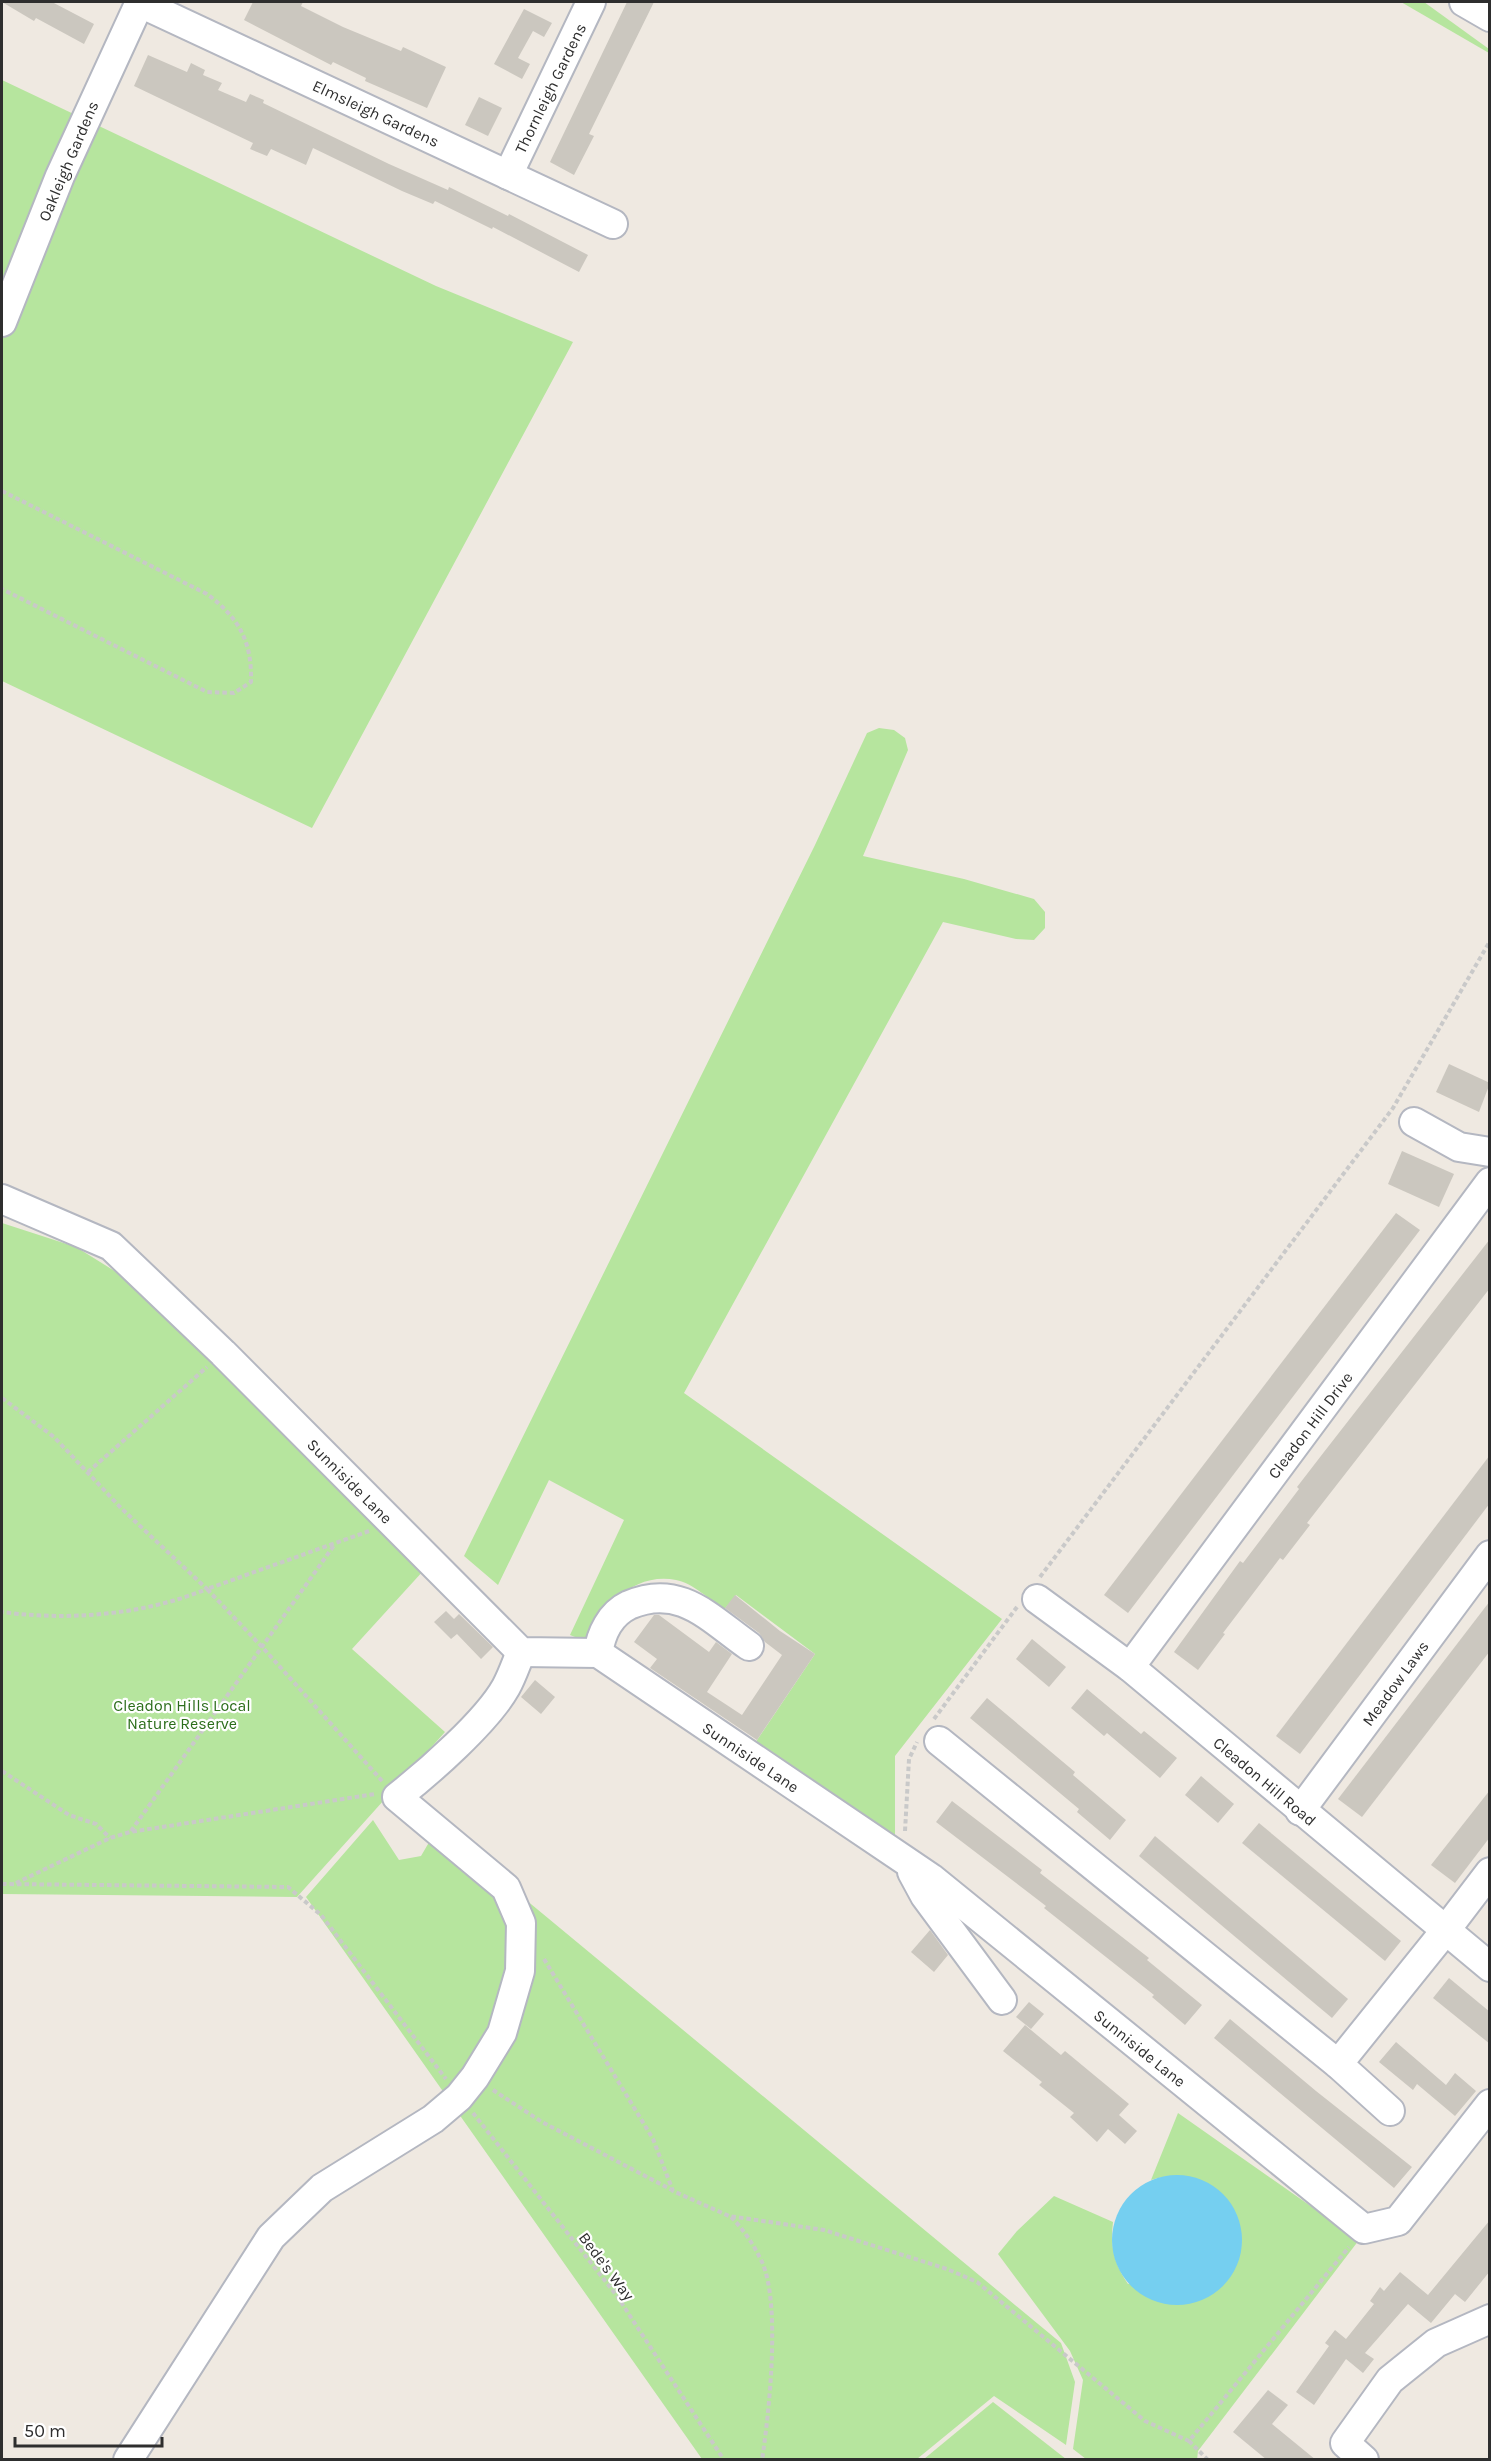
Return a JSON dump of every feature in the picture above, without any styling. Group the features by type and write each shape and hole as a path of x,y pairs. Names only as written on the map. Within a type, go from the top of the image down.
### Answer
{"street":[{"name":"Elmsleigh Gardens","path":"139,2 613,225"},
{"name":"Oakleigh Gardens","path":"2,322 60,176 139,2"},
{"name":"Thornleigh Gardens","path":"508,175 591,2"},
{"path":"1464,2 1490,17"},
{"path":"1414,1122 1459,1147 1490,1152"},
{"name":"Cleadon Hill Drive","path":"1130,1667 1490,1182"},
{"name":"Sunniside Lane","path":"2,1199 111,1246 223,1353 521,1652"},
{"name":"Meadow Laws","path":"1300,1810 1490,1555"},
{"name":"Cleadon Hill Road","path":"1032,1594 1130,1667 1490,1967"},
{"path":"128,2460 271,2237 322,2188 433,2119 467,2087 502,2032 520,1971 521,1923 506,1888 397,1797 423,1777 475,1725 506,1688 521,1652 598,1653 601,1633 622,1608 646,1598 667,1596 695,1608 748,1646"},
{"name":"Sunniside Lane","path":"598,1653 931,1878 1364,2229"},
{"path":"929,1734 1338,2064 1390,2111"},
{"path":"905,1861 925,1896 1002,2000"},
{"path":"1338,2064 1446,1931 1490,1872"},
{"path":"1364,2229 1398,2221 1490,2104"},
{"path":"1354,2451 1390,2380 1436,2343 1490,2319"}],"path":[{"path":"2,491 207,594 226,608 241,630 252,657 251,682 234,693 207,692 2,589"},
{"path":"905,1861 909,1760 1393,1108 1490,941"},
{"path":"88,1472 223,1353"},
{"path":"2,1398 54,1437 207,1589 262,1646 397,1797"},
{"path":"2,1612 33,1616 111,1612 180,1600 392,1523"},
{"path":"130,1832 336,1543"},
{"path":"2,1771 69,1815 96,1824 110,1838"},
{"path":"2,1884 15,1884 110,1838 130,1832 392,1791 397,1797"},
{"name":"Bede's Way","path":"15,1884 288,1887 321,1915 467,2087 617,2296 724,2460"},
{"path":"521,1923 584,2020 653,2139 673,2191"},
{"path":"467,2087 542,2122 673,2191 729,2216 824,2230 947,2269 977,2282 1145,2421 1189,2442 1208,2460"},
{"path":"729,2216 744,2230 763,2264 770,2302 772,2370 762,2460"},
{"path":"1189,2442 1364,2229"}],"green space":[{"path":"1401,2 1424,2 1489,49 1489,53"},
{"path":"2,80 436,286 573,342 312,828 2,681"},
{"path":"879,728 894,730 905,738 908,750 863,856 964,879 1034,899 1045,912 1045,928 1034,940 1016,939 943,922 684,1393 1002,1619 895,1756 895,1839 753,1746 815,1654 736,1595 724,1610 695,1588 682,1582 660,1579 646,1581 621,1595 610,1605 585,1641 570,1635 624,1520 549,1480 498,1585 464,1556 815,845 867,733"},
{"name":"Cleadon Hills Local Nature Reserve","path":"2,1223 76,1247 142,1288 424,1570 352,1649 445,1732 297,1897 2,1894"},
{"path":"373,1820 399,1860 421,1856 438,1827 1061,2343 1075,2382 1066,2445 994,2396 917,2459 702,2459 306,1897"},
{"path":"1178,2113 1359,2240 1198,2451 1197,2460 1086,2459 1073,2449 1083,2380 1070,2351 998,2254 1017,2231 1054,2196 1113,2222 1114,2254 1119,2269 1128,2284 1241,2249 1240,2231 1235,2214 1215,2189 1201,2181 1186,2177 1169,2176 1151,2180"},
{"path":"993,2402 1066,2459 924,2459"}],"water":[{"path":"1177,2175 1202,2180 1223,2194 1237,2215 1242,2240 1237,2265 1223,2286 1202,2300 1177,2305 1152,2300 1131,2286 1117,2265 1112,2240 1117,2215 1131,2194 1152,2180"}],"building":[{"path":"2,2 52,2 94,24 84,44 36,18 34,21"},
{"path":"253,2 303,2 301,6 343,27 401,51 403,47 446,67 427,108 365,81 366,78 333,62 331,65 244,20"},
{"path":"627,2 654,2 589,134 594,136 574,175 550,162"},
{"path":"524,9 552,23 544,37 533,31 518,58 530,64 522,79 494,64"},
{"path":"148,55 187,72 191,63 205,70 203,75 222,83 218,90 246,102 250,94 264,100 263,103 389,164 448,190 449,187 508,216 509,214 588,255 579,272 493,227 492,229 435,201 433,204 402,191 313,148 306,165 271,149 267,156 250,149 253,143 134,86"},
{"path":"479,97 502,108 488,136 465,125"},
{"path":"1449,1064 1490,1083 1479,1112 1436,1092"},
{"path":"1402,1151 1454,1174 1439,1207 1388,1184"},
{"path":"1396,1213 1420,1230 1128,1613 1104,1595"},
{"path":"1490,1239 1490,1288 1307,1523 1310,1525 1283,1560 1280,1558 1198,1670 1174,1652 1240,1561 1243,1563 1299,1489 1297,1487"},
{"path":"1490,1455 1490,1503 1300,1754 1276,1736"},
{"path":"735,1595 780,1631 815,1654 757,1740 650,1668 657,1659 634,1642 654,1615 659,1615 709,1652 716,1642 732,1654 707,1692 742,1715 782,1655 765,1642 759,1633 725,1608"},
{"path":"1490,1601 1490,1651 1362,1817 1338,1799"},
{"path":"446,1611 454,1619 459,1614 493,1647 481,1659 457,1634 451,1639 434,1622"},
{"path":"1032,1639 1066,1667 1049,1687 1016,1659"},
{"path":"535,1680 555,1697 541,1714 521,1697"},
{"path":"1087,1689 1141,1734 1144,1731 1177,1758 1160,1778 1107,1733 1104,1736 1071,1708"},
{"path":"987,1698 1075,1772 1073,1775 1126,1820 1110,1840 1077,1812 1079,1809 970,1718"},
{"path":"1201,1776 1234,1804 1218,1823 1185,1795"},
{"path":"1490,1790 1490,1837 1455,1883 1431,1865"},
{"path":"952,1801 1042,1870 1040,1873 1149,1958 1147,1960 1202,2005 1185,2025 1152,1997 1154,1995 1044,1908 1046,1906 936,1822"},
{"path":"1259,1823 1401,1941 1385,1961 1242,1843"},
{"path":"1155,1836 1348,1999 1332,2018 1139,1856"},
{"path":"930,1930 948,1955 934,1972 911,1952"},
{"path":"1449,1978 1490,2012 1490,2044 1433,1998"},
{"path":"1029,2002 1044,2014 1031,2029 1016,2017"},
{"path":"1230,2019 1412,2167 1394,2188 1214,2038"},
{"path":"1025,2025 1061,2055 1065,2051 1129,2104 1119,2115 1137,2131 1125,2144 1108,2129 1097,2142 1070,2117 1074,2113 1039,2085 1042,2082 1003,2051"},
{"path":"1396,2042 1446,2085 1455,2073 1476,2091 1455,2116 1417,2084 1413,2090 1379,2062"},
{"path":"1490,2220 1490,2271 1465,2302 1455,2294 1431,2323 1408,2304 1365,2353 1374,2359 1363,2373 1346,2359 1314,2405 1296,2392 1329,2346 1325,2343 1335,2330 1346,2339 1374,2304 1370,2301 1380,2287 1384,2291 1400,2272 1428,2295"},
{"path":"1268,2390 1288,2405 1272,2424 1316,2460 1267,2460 1233,2432"}]}
